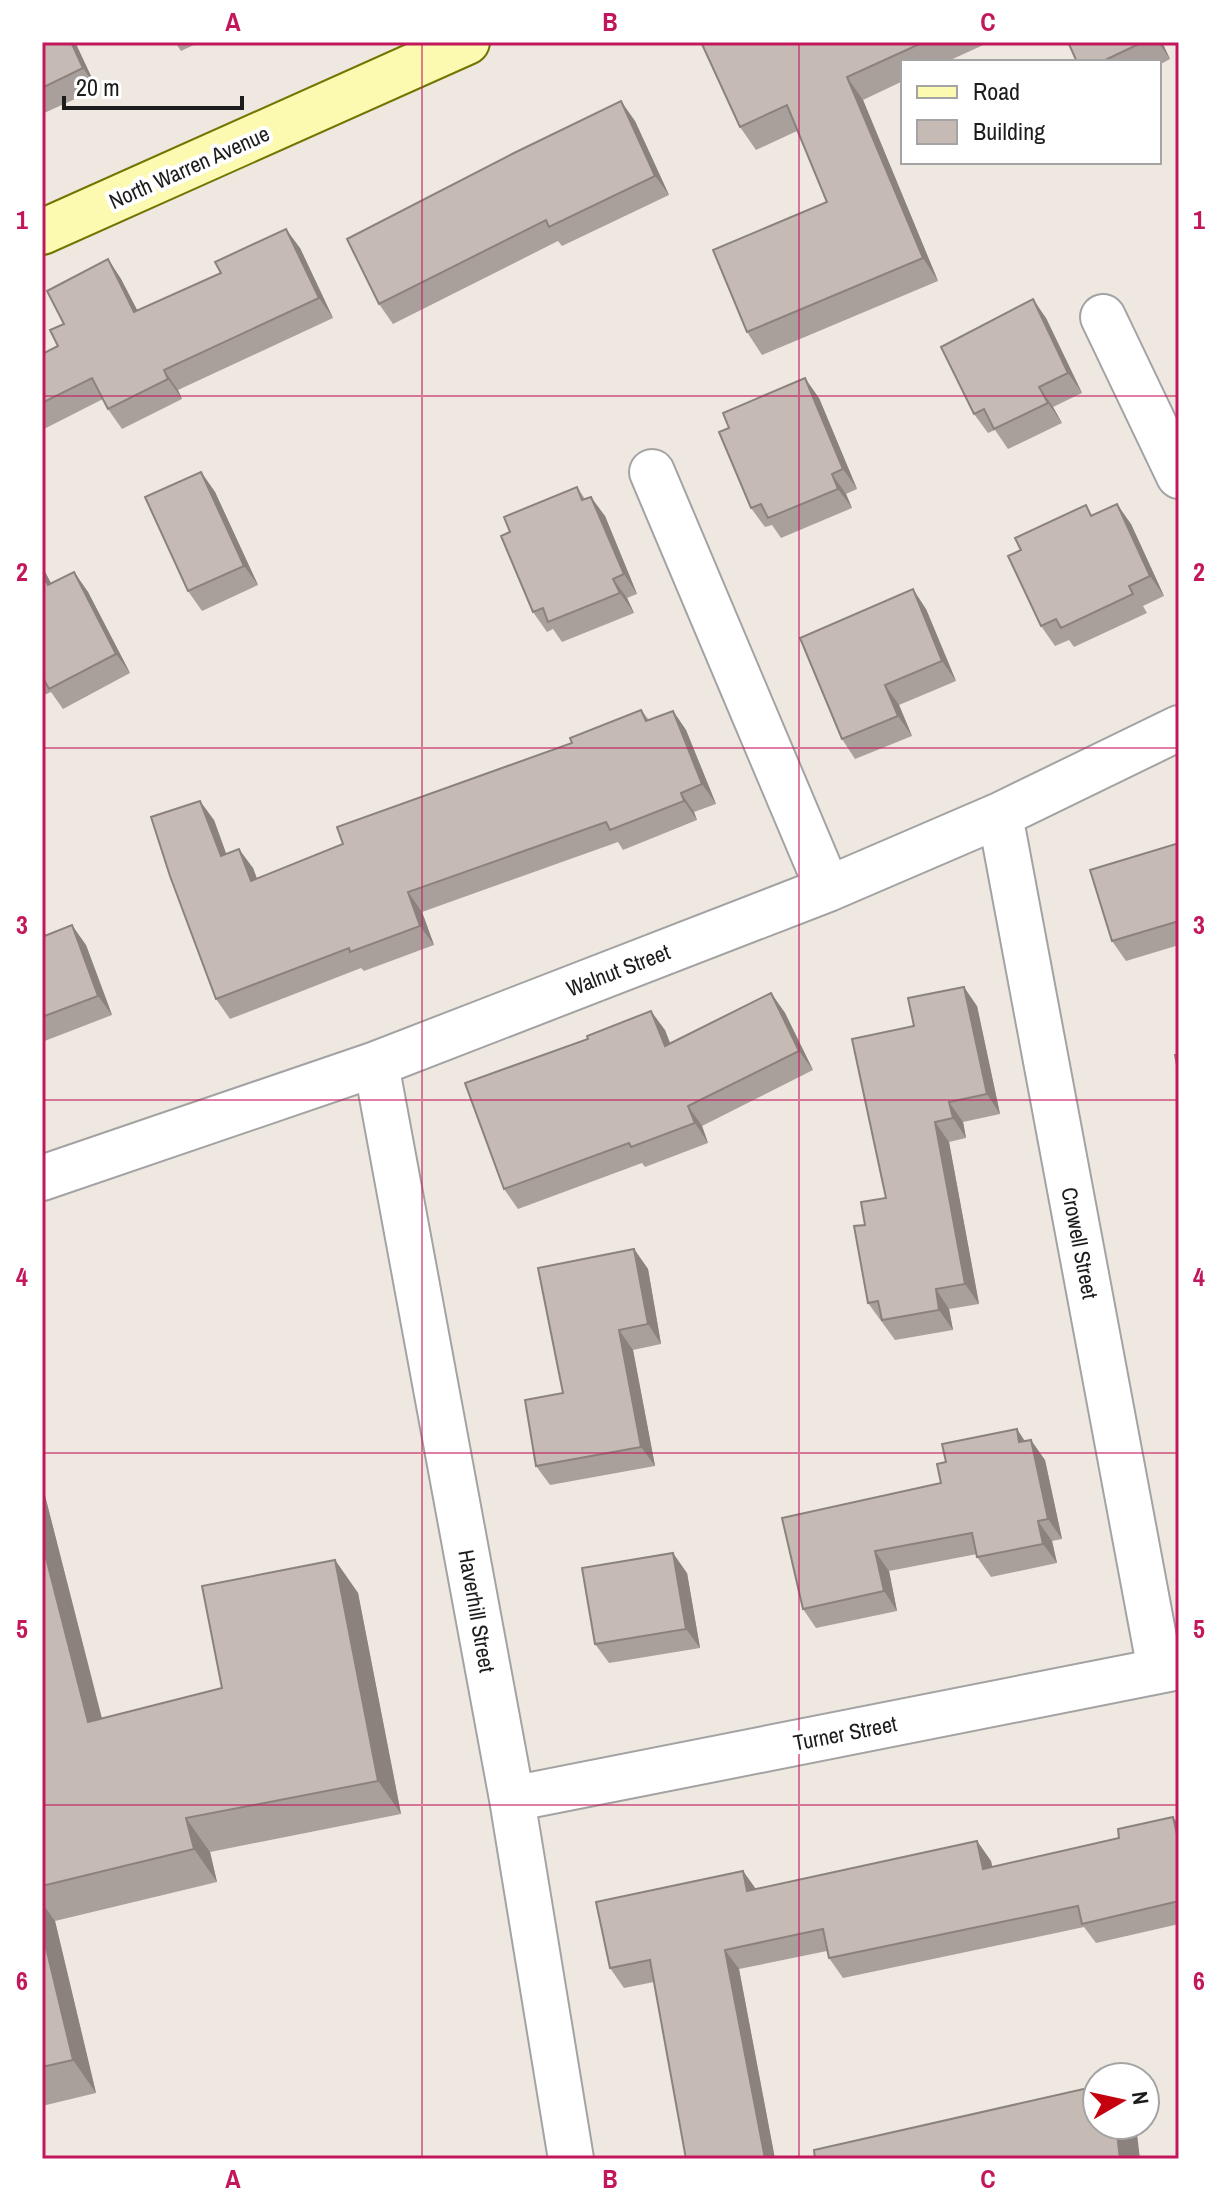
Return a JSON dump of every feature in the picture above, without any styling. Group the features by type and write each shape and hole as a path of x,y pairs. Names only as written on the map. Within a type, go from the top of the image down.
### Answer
{"street":[{"name":"North Warren Avenue","path":"42,232 462,43"},
{"path":"1103,317 1179,476"},
{"path":"652,472 828,889"},
{"name":"Walnut Street","path":"42,1178 376,1064 828,889 1000,815 1179,728"},
{"name":"Crowell Street","path":"1000,815 1170,1669"},
{"name":"Haverhill Street","path":"376,1064 512,1799 571,2159"},
{"name":"Turner Street","path":"512,1799 1170,1669"}],"building":[{"path":"42,42 71,42 83,68 42,88"},
{"path":"701,42 924,42 847,77 923,258 747,332 713,250 827,202 787,105 740,127"},
{"path":"1068,42 1143,42 1105,60 1076,60"},
{"path":"621,101 655,176 549,227 546,220 379,304 347,239"},
{"path":"286,229 319,298 164,370 168,379 108,409 92,378 42,403 42,354 58,346 50,330 64,324 47,291 108,259 134,312 221,273 215,262"},
{"path":"1033,299 1068,373 1039,387 1048,403 994,429 984,409 974,414 941,347"},
{"path":"805,378 843,469 832,474 838,489 768,518 761,504 751,508 719,432 729,428 723,413"},
{"path":"201,472 244,566 188,591 145,497"},
{"path":"577,487 582,500 591,497 624,574 613,579 620,593 548,622 543,608 533,612 501,536 510,532 504,517"},
{"path":"1117,504 1150,576 1129,586 1133,594 1061,628 1056,619 1041,626 1008,556 1021,550 1015,538 1086,505 1091,516"},
{"path":"74,572 116,654 49,689 42,676 42,573 48,585"},
{"path":"913,589 942,661 885,685 898,716 842,739 800,638"},
{"path":"641,710 646,721 673,711 702,784 681,793 684,801 610,830 606,822 408,892 420,926 350,952 349,948 216,999 151,817 200,801 221,856 239,849 251,881 343,844 337,827 572,743 570,738"},
{"path":"1179,843 1179,921 1112,941 1090,870"},
{"path":"72,925 98,996 42,1017 42,937"},
{"path":"964,987 987,1094 949,1102 953,1118 935,1122 965,1284 936,1289 939,1310 882,1320 878,1301 868,1303 854,1226 865,1225 861,1202 886,1198 852,1039 914,1026 908,998"},
{"path":"771,993 799,1051 688,1106 695,1123 631,1147 629,1143 504,1189 465,1083 588,1039 587,1036 651,1011 665,1046"},
{"path":"1179,1054 1179,1075 1175,1055"},
{"path":"634,1249 648,1324 619,1330 641,1447 536,1466 525,1400 563,1393 538,1268"},
{"path":"1017,1429 1019,1442 1031,1440 1048,1519 1038,1521 1043,1544 977,1557 972,1533 875,1551 884,1591 803,1609 782,1518 941,1483 937,1464 946,1462 942,1444"},
{"path":"42,1542 88,1722 222,1688 202,1586 335,1560 378,1781 186,1818 194,1849 42,1886"},
{"path":"673,1553 686,1629 595,1644 582,1568"},
{"path":"1173,1817 1179,1843 1179,1901 1082,1924 1078,1906 829,1958 823,1929 725,1950 765,2159 686,2159 650,1960 610,1968 596,1902 743,1871 747,1891 977,1841 983,1869 1119,1838 1118,1829"},
{"path":"42,1931 73,2060 42,2067"},
{"path":"1081,2090 1081,2141 1118,2141 1120,2159 815,2159 814,2150"}]}
